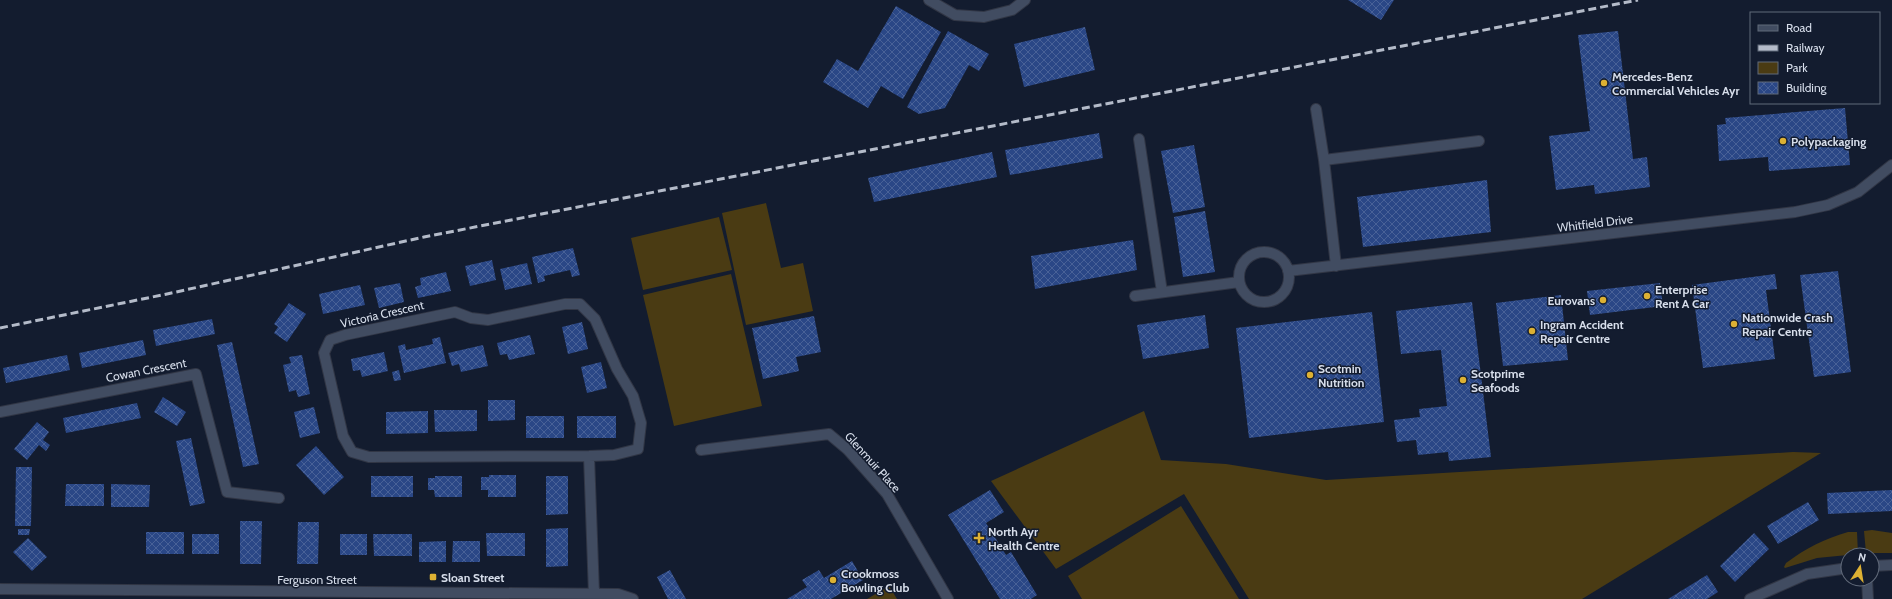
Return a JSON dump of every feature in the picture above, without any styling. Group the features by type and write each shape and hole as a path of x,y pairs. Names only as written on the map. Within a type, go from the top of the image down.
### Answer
{"street":[{"path":"929,0 955,15 984,17 1012,10 1025,0"},
{"path":"1316,110 1324,160 1336,266"},
{"path":"1139,139 1162,292"},
{"path":"1324,160 1478,141"},
{"name":"Whitfield Drive","path":"1288,271 1795,212 1828,205 1858,192 1892,165"},
{"path":"1259,252 1273,253 1280,258 1288,271 1289,280 1286,289 1280,296 1267,302 1258,301 1251,298 1244,292 1239,282 1239,272 1244,261 1251,255 1259,252"},
{"path":"1135,296 1239,282"},
{"name":"Victoria Crescent","path":"565,304 580,304 595,319 617,369 633,396 641,423 638,449 614,455 589,456 369,457 352,452 341,430 324,353 330,340 345,335 455,312 471,318 488,320 565,304"},
{"name":"Cowan Crescent","path":"0,412 196,374 227,492 279,498"},
{"name":"Glenmuir Place","path":"701,450 829,434 848,450 886,494 948,599"},
{"path":"589,456 594,594"},
{"path":"1880,566 1892,565"},
{"path":"1750,599 1807,574 1840,569"},
{"path":"1867,587 1868,599"},
{"name":"Ferguson Street","path":"0,589 167,595 510,596 618,594 633,599"}],"green space":[{"path":"766,203 781,268 803,263 813,311 746,325 722,213"},
{"path":"719,217 732,270 643,290 631,238"},
{"path":"731,274 762,406 674,426 643,295"},
{"path":"1144,411 1161,460 1226,464 1326,480 1793,452 1821,453 1582,599 1249,599 1184,494 1056,569 991,481"},
{"path":"1181,506 1239,599 1082,599 1068,576"},
{"path":"1872,530 1892,533 1892,553 1880,553 1880,547 1865,547 1864,531"},
{"path":"1848,532 1857,532 1858,547 1840,547 1840,556 1817,558 1785,568 1784,567 1786,563 1808,548"},
{"path":"889,586 897,599 867,599"}],"building":[{"path":"1348,0 1394,0 1381,20"},
{"path":"896,6 941,32 903,99 881,86 868,108 823,82 837,59 858,71"},
{"path":"1085,27 1095,70 1024,87 1014,44"},
{"path":"948,31 989,54 979,71 969,65 945,108 919,114 907,107"},
{"name":"Mercedes-Benz Commercial Vehicles Ayr","path":"1618,31 1633,159 1647,157 1650,187 1595,194 1594,185 1556,190 1549,136 1590,131 1578,35"},
{"name":"Polypackaging","path":"1845,108 1850,165 1769,171 1768,157 1719,161 1717,125 1726,124 1725,118"},
{"path":"1099,133 1103,158 1010,175 1005,150"},
{"path":"1194,145 1205,207 1173,213 1161,151"},
{"path":"992,152 997,177 874,202 868,178"},
{"path":"1487,180 1491,232 1363,247 1357,197"},
{"path":"1205,211 1215,272 1183,277 1174,217"},
{"path":"1133,240 1137,270 1035,289 1031,256"},
{"path":"573,248 580,275 572,277 570,270 544,276 545,281 538,283 532,257"},
{"path":"492,260 496,280 470,286 465,266"},
{"path":"527,263 532,284 505,290 500,269"},
{"path":"1838,271 1851,372 1814,377 1800,275"},
{"path":"446,272 451,291 418,298 415,287 421,285 420,278"},
{"name":"Nationwide Crash Repair Centre","path":"1775,274 1777,289 1766,290 1775,359 1703,368 1692,285"},
{"path":"400,283 404,302 379,308 374,288"},
{"path":"1660,283 1663,306 1590,315 1587,291"},
{"path":"360,285 365,305 323,314 319,294"},
{"name":"Ingram Accident Repair Centre","path":"1561,295 1568,360 1503,366 1496,303"},
{"name":"Scotprime Seafoods","path":"1472,302 1491,457 1449,461 1448,452 1418,455 1416,440 1397,442 1394,420 1420,417 1419,409 1447,406 1441,350 1401,354 1396,311"},
{"path":"289,303 306,314 287,342 274,333 278,327 274,324"},
{"name":"Scotmin Nutrition","path":"1372,312 1384,422 1249,438 1236,328"},
{"path":"1205,315 1209,348 1143,359 1137,325"},
{"path":"814,316 821,352 796,357 799,371 763,379 752,328"},
{"path":"212,319 215,334 156,346 153,330"},
{"path":"582,322 588,349 568,354 562,327"},
{"path":"530,335 535,354 509,360 507,354 500,355 497,343"},
{"path":"440,337 446,363 404,373 398,346 405,344 406,350 433,344 432,339"},
{"path":"143,340 146,355 82,368 79,353"},
{"path":"232,342 259,464 243,467 217,345"},
{"path":"483,345 488,366 461,372 459,364 452,366 448,353"},
{"path":"384,352 388,371 362,377 360,370 353,371 351,359"},
{"path":"67,355 70,370 6,383 3,368"},
{"path":"302,355 310,394 298,397 296,390 289,392 283,365 291,363 289,357"},
{"path":"601,362 607,388 587,393 581,367"},
{"path":"399,370 401,380 394,381 392,372"},
{"path":"163,397 186,412 177,426 154,412"},
{"path":"488,400 515,400 515,420 488,421"},
{"path":"137,403 141,418 66,433 63,418"},
{"path":"314,407 320,433 300,438 294,412"},
{"path":"434,410 477,410 477,431 435,432"},
{"path":"428,411 428,433 386,434 386,412"},
{"path":"526,416 564,416 564,438 526,438"},
{"path":"577,416 616,416 616,438 577,438"},
{"path":"37,422 49,432 43,440 50,445 46,451 39,445 27,460 14,449"},
{"path":"191,438 205,503 190,506 176,441"},
{"path":"316,446 344,477 324,495 296,465"},
{"path":"16,467 32,467 31,526 15,526"},
{"path":"489,475 516,475 516,497 488,497 488,490 481,490 481,477 489,477"},
{"path":"371,476 413,476 413,497 371,497"},
{"path":"435,476 462,476 462,497 435,497 434,490 428,490 428,478 435,478"},
{"path":"546,476 568,476 568,514 546,515"},
{"path":"66,484 104,484 104,506 65,506"},
{"path":"111,484 150,485 149,507 111,507"},
{"name":"North Ayr Health Centre","path":"990,490 1004,512 986,523 1006,555 1011,552 1037,595 1031,599 1000,599 948,515"},
{"path":"1892,490 1892,511 1828,514 1827,493"},
{"path":"1808,502 1819,520 1778,544 1767,526"},
{"path":"240,521 262,521 261,564 240,564"},
{"path":"298,522 319,522 318,564 297,564"},
{"path":"568,528 568,566 546,567 546,529"},
{"path":"18,529 30,529 29,535 18,535"},
{"path":"146,532 184,532 184,554 146,554"},
{"path":"486,533 525,533 525,556 487,556"},
{"path":"1754,533 1769,549 1735,582 1720,566"},
{"path":"192,534 219,534 219,554 192,554"},
{"path":"340,534 367,534 367,555 340,555"},
{"path":"373,534 412,534 412,556 374,556"},
{"path":"28,538 47,557 32,571 13,552"},
{"path":"446,541 446,562 419,562 419,542"},
{"path":"453,541 480,541 480,562 452,562"},
{"name":"Crookmoss Bowling Club","path":"852,561 863,580 831,599 787,599 807,587 802,580 819,570 824,578"},
{"path":"670,570 686,599 668,599 657,577"},
{"path":"1707,575 1718,592 1707,599 1668,599"}],"railway":[{"path":"0,328 167,294 424,237 1638,0"}],"place":[{"name":"Mercedes-Benz Commercial Vehicles Ayr","path":"1604,83"},
{"name":"Polypackaging","path":"1783,141"},
{"name":"Enterprise Rent A Car","path":"1647,296"},
{"name":"Eurovans","path":"1603,300"},
{"name":"Nationwide Crash Repair Centre","path":"1734,324"},
{"name":"Ingram Accident Repair Centre","path":"1532,331"},
{"name":"Scotmin Nutrition","path":"1310,375"},
{"name":"Scotprime Seafoods","path":"1463,380"},
{"name":"North Ayr Health Centre","path":"979,538"},
{"name":"Sloan Street","path":"433,577"},
{"name":"Crookmoss Bowling Club","path":"833,580"}]}
